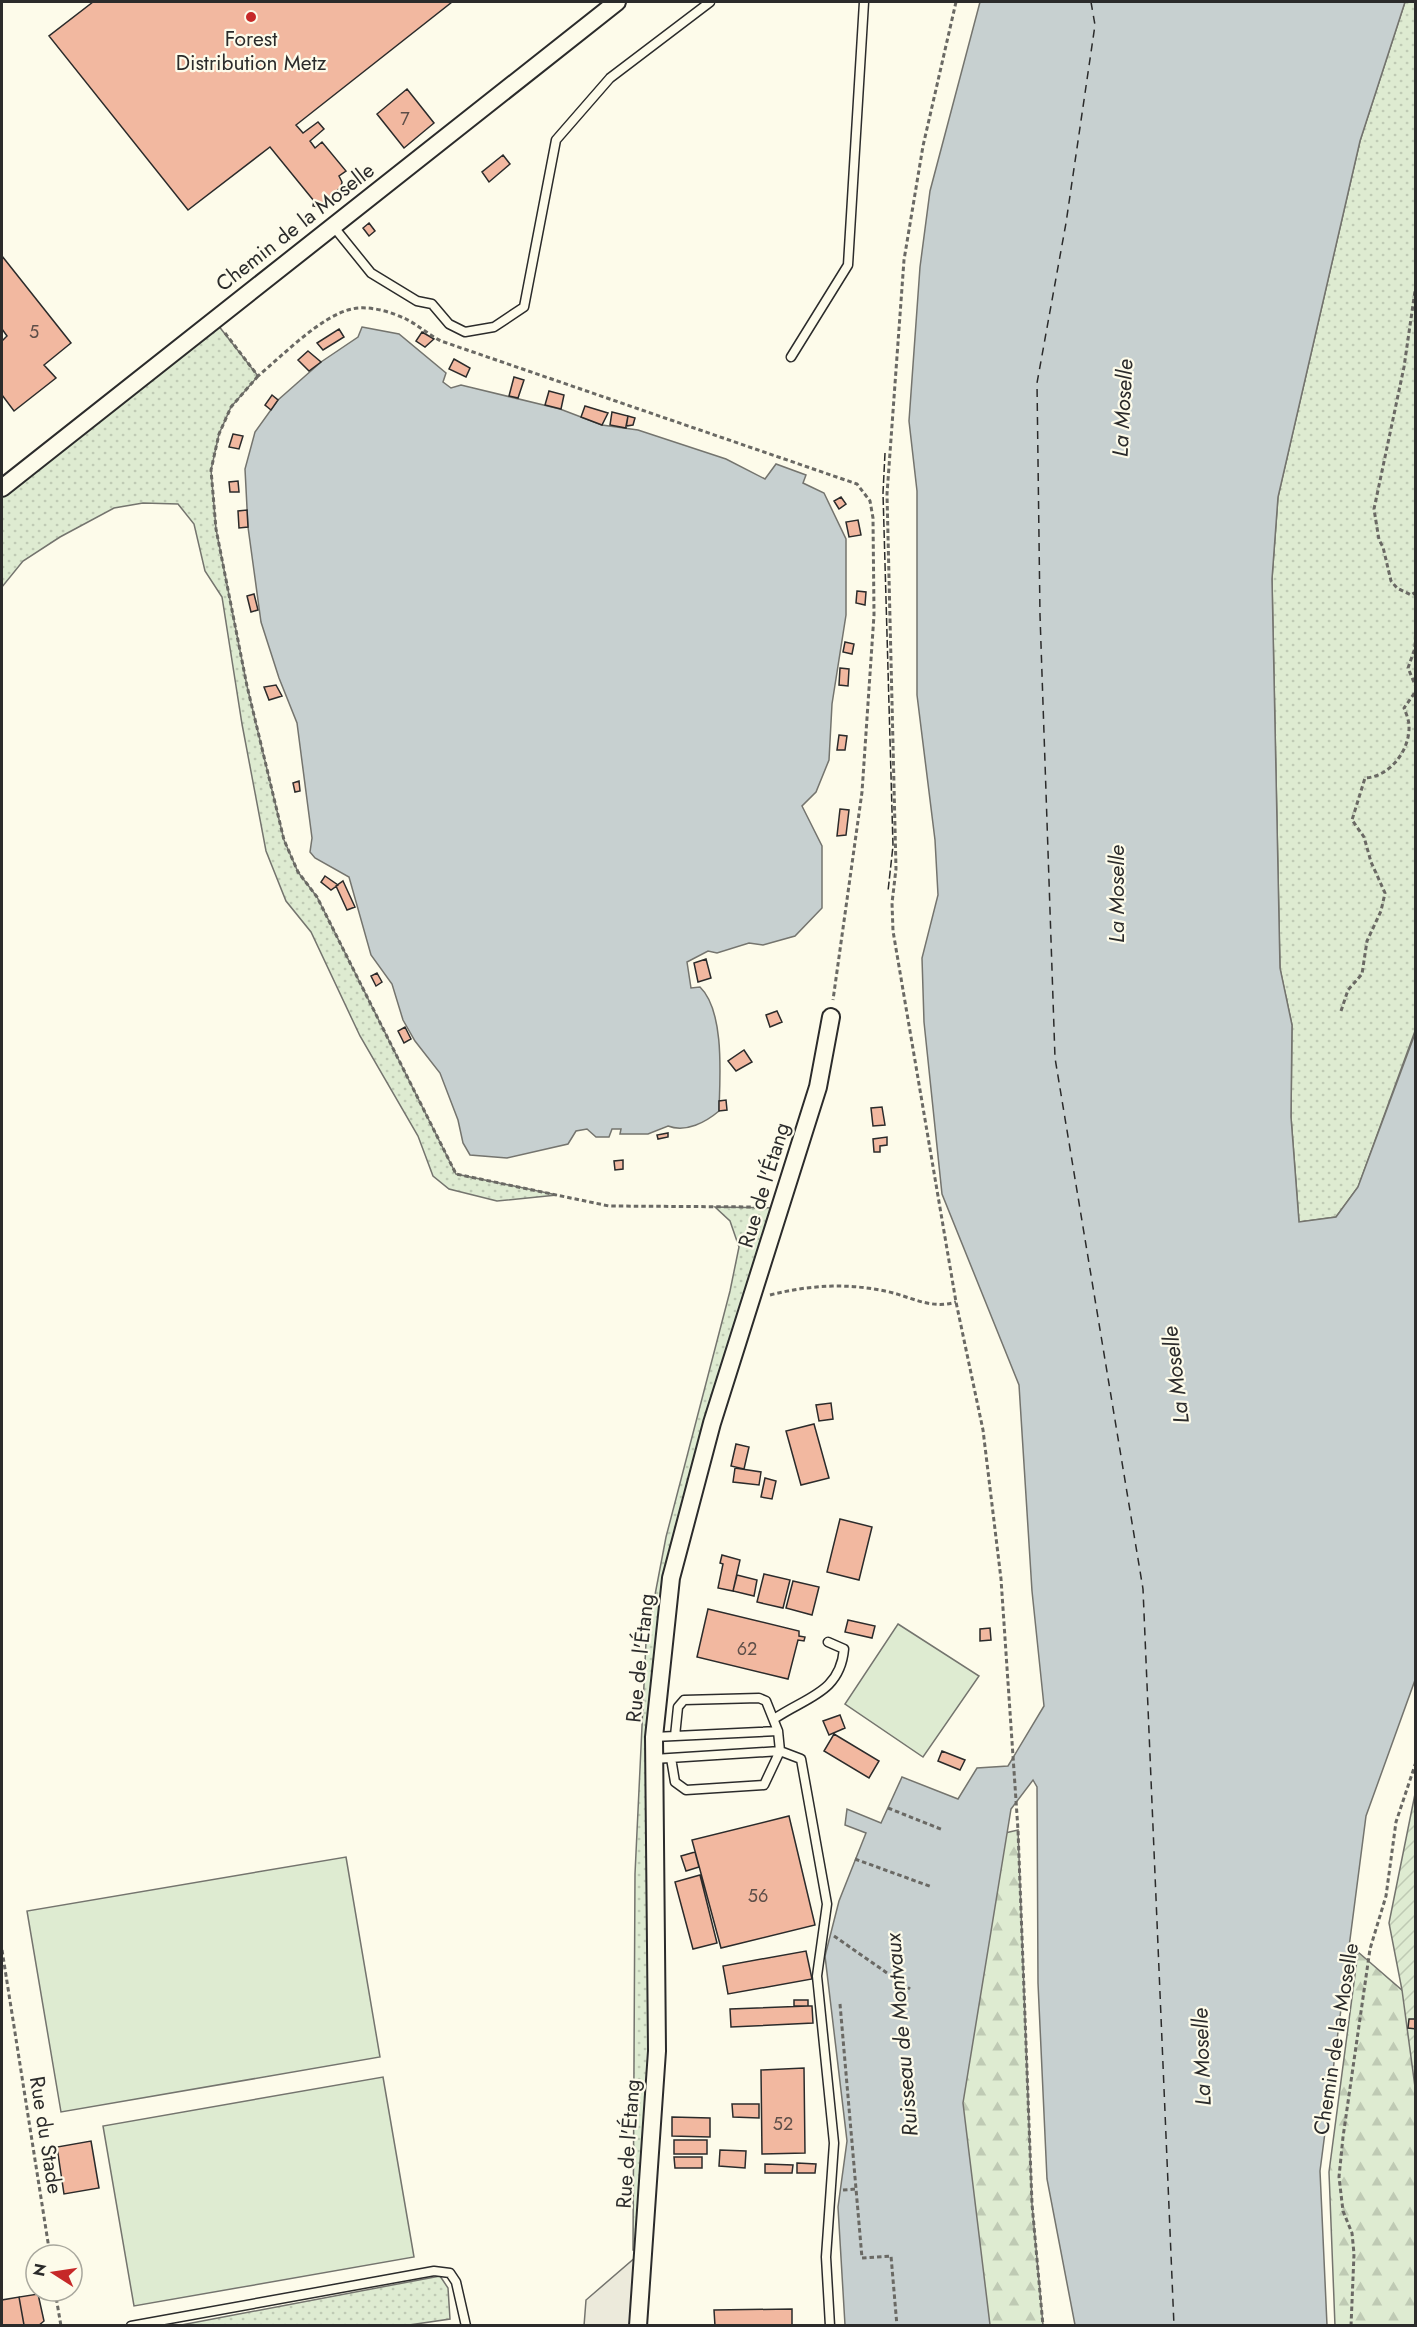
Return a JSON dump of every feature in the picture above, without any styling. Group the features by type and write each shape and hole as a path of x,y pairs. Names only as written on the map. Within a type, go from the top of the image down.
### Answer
{"street":[{"name":"Chemin de la Moselle","path":"2,488 617,2"},
{"name":"Rue de l'Étang","path":"638,2325 657,2051 654,1737 671,1578 712,1423 818,1087 831,1017"}],"lane":[{"path":"333,225 371,273 417,301 432,304 449,324 465,332 494,327 524,307 556,140 610,78 710,2"},
{"path":"791,357 848,265 864,2"},
{"path":"774,1719 827,1689 842,1665 843,1649 828,1642"},
{"path":"672,1758 675,1782 686,1790 719,1788 764,1785 780,1751 774,1719 766,1701 759,1698 684,1700 678,1707 675,1736"},
{"path":"654,1737 778,1731"},
{"path":"654,1759 780,1751 801,1759 827,1904 817,1976 834,2143 826,2257 830,2325"},
{"path":"131,2325 434,2271 450,2273 456,2282 466,2325"}],"path":[{"path":"956,2 923,146 904,260 887,494 896,869 892,903 893,930 956,1302 984,1442 1001,1580 1018,1830 1032,2204 1043,2325"},
{"path":"1416,284 1404,367 1374,509 1379,540 1391,580 1397,588 1411,595 1416,592"},
{"path":"780,1208 609,1206 456,1174 317,897 298,872 284,840 216,529 211,470 219,434 231,407 258,376 315,329 351,309 367,308 406,319 441,341 856,484 870,501 873,518 874,615 862,792 831,1017"},
{"path":"214,320 258,376"},
{"path":"1341,1011 1348,990 1362,974 1367,940 1382,911 1385,893 1371,862 1364,837 1352,820 1365,778 1376,777 1392,768 1405,746 1410,726 1404,708 1416,689 1408,668 1415,648 1416,620"},
{"path":"752,1299 786,1291 836,1284 887,1291 913,1301 944,1306 956,1302"},
{"name":"Chemin de la Moselle","path":"1351,2325 1354,2254 1352,2233 1343,2211 1339,2177 1343,2137 1370,1950 1386,1896 1396,1822 1416,1762"},
{"path":"888,1808 944,1830"},
{"path":"855,1859 932,1887"},
{"path":"830,1934 910,1989"},
{"name":"Rue du Stade","path":"2,1950 48,2243"},
{"path":"840,2004 862,2258 891,2256 897,2325"},
{"path":"840,2190 856,2189"},
{"path":"57,2303 61,2325"}],"green space":[{"path":"1405,2 1415,2 1415,1031 1358,1187 1336,1217 1299,1222 1291,1117 1292,1025 1280,969 1272,579 1278,497 1360,141"},
{"path":"214,320 258,376 231,407 219,434 211,470 216,529 247,686 284,840 298,872 317,897 456,1174 557,1195 497,1201 449,1189 433,1176 418,1136 360,1036 311,932 286,901 266,851 242,724 222,597 205,571 194,524 178,504 143,503 114,508 60,537 23,561 2,587 2,488"},
{"path":"715,1207 780,1208 671,1578 654,1737 656,1898 644,2250 633,2250 635,1874 646,1642 666,1537 730,1291 739,1247 730,1221"},
{"path":"898,1624 979,1676 923,1757 845,1704"},
{"path":"1415,1794 1415,2087 1402,1990 1389,1923"},
{"path":"1018,1830 1032,2204 1043,2325 963,2325 938,2025 1001,1834"},
{"path":"346,1857 380,2057 61,2112 27,1911"},
{"path":"1358,1952 1404,1992 1416,2079 1415,2325 1335,2326 1329,2172"},
{"path":"383,2077 414,2257 134,2306 103,2126"},
{"path":"440,2276 448,2288 450,2319 409,2325 176,2326"}],"shaded area":[{"path":"644,2250 638,2325 584,2326 586,2300"}],"water":[{"path":"980,2 1405,2 1360,141 1278,497 1272,579 1280,968 1292,1025 1291,1117 1299,1222 1336,1217 1358,1187 1416,1031 1415,1680 1366,1816 1320,2171 1327,2325 1075,2325 1047,2179 1038,1983 1037,1787 1033,1780 1011,1809 963,2103 990,2325 845,2325 838,2207 847,2141 825,1956 839,1901 866,1833 845,1825 847,1809 881,1823 902,1777 958,1799 977,1768 1008,1766 1044,1706 1032,1591 1019,1385 942,1194 924,1022 922,958 938,895 935,840 917,695 917,491 909,421 920,267 930,191"},
{"path":"362,327 399,334 446,373 443,382 451,388 461,385 560,409 602,425 638,430 726,459 765,479 776,464 806,475 803,483 824,493 846,539 846,615 832,704 829,760 816,792 802,806 822,846 822,908 795,936 763,945 749,943 717,953 708,951 687,962 691,988 700,987 714,1012 719,1046 719,1111 695,1125 682,1128 668,1126 648,1134 620,1134 621,1129 612,1129 609,1137 596,1137 587,1129 576,1131 568,1144 507,1158 470,1155 463,1143 458,1120 440,1073 415,1041 403,1020 392,984 371,955 349,877 315,858 310,852 312,838 297,723 279,678 261,622 248,527 245,469 255,432 278,400 321,362 358,337"}],"building":[{"path":"93,2 452,2 296,125 303,133 318,122 324,129 310,141 315,148 322,142 346,171 339,176 342,182 341,187 319,207 313,206 314,201 270,147 188,210 49,36"},
{"path":"407,89 434,123 404,148 377,114"},
{"path":"503,155 510,164 489,182 482,172"},
{"path":"369,223 375,231 369,236 363,228"},
{"path":"2,256 71,343 44,365 56,378 14,411 2,395 2,341 7,336 2,329"},
{"path":"339,329 344,337 323,350 317,343"},
{"path":"422,332 434,339 425,347 416,341"},
{"path":"308,351 321,362 309,371 298,360"},
{"path":"454,359 470,368 466,377 449,369"},
{"path":"514,377 524,380 518,398 509,396"},
{"path":"549,391 564,395 561,409 545,405"},
{"path":"272,395 278,400 271,410 265,405"},
{"path":"585,406 608,413 602,425 581,417"},
{"path":"612,412 628,416 626,428 610,425"},
{"path":"628,416 635,418 633,425 626,426"},
{"path":"233,434 243,436 239,449 229,447"},
{"path":"238,481 239,492 230,492 229,482"},
{"path":"841,497 846,504 839,509 834,501"},
{"path":"247,510 248,527 239,528 238,511"},
{"path":"858,520 861,535 849,537 846,522"},
{"path":"857,591 866,592 865,605 856,603"},
{"path":"254,594 258,610 251,612 247,596"},
{"path":"845,642 854,644 852,654 843,652"},
{"path":"840,668 849,669 848,686 839,685"},
{"path":"276,685 282,696 269,700 264,687"},
{"path":"839,735 847,736 845,750 837,750"},
{"path":"299,781 300,791 295,792 293,783"},
{"path":"840,809 849,810 846,835 837,836"},
{"path":"325,876 338,885 331,890 321,882"},
{"path":"343,881 355,907 347,910 336,886"},
{"path":"706,959 711,978 698,982 694,963"},
{"path":"377,973 382,982 376,986 371,976"},
{"path":"777,1011 782,1022 770,1027 766,1015"},
{"path":"405,1027 411,1039 404,1043 398,1031"},
{"path":"744,1050 752,1062 736,1071 728,1061"},
{"path":"726,1100 727,1110 719,1111 719,1101"},
{"path":"882,1107 885,1125 873,1126 871,1108"},
{"path":"668,1133 668,1137 658,1139 657,1135"},
{"path":"887,1137 887,1145 880,1146 880,1152 874,1152 873,1139"},
{"path":"623,1160 623,1169 615,1170 614,1161"},
{"path":"831,1403 833,1419 819,1421 816,1405"},
{"path":"814,1424 829,1478 801,1485 786,1431"},
{"path":"736,1444 749,1447 744,1469 731,1466"},
{"path":"735,1468 761,1472 759,1485 733,1482"},
{"path":"765,1478 776,1481 772,1499 761,1497"},
{"path":"840,1519 872,1527 859,1580 827,1572"},
{"path":"722,1555 740,1560 733,1591 718,1588 723,1564 720,1563"},
{"path":"764,1574 790,1580 783,1608 757,1602"},
{"path":"737,1575 757,1580 754,1596 733,1591"},
{"path":"793,1581 819,1587 812,1615 786,1608"},
{"path":"708,1609 799,1631 799,1636 805,1637 804,1641 798,1640 788,1679 697,1657"},
{"path":"848,1620 875,1626 872,1638 845,1632"},
{"path":"990,1628 991,1640 980,1641 980,1629"},
{"path":"840,1715 845,1728 829,1735 823,1721"},
{"path":"834,1734 879,1761 869,1778 824,1751"},
{"path":"942,1751 965,1760 960,1770 938,1761"},
{"path":"789,1816 815,1925 721,1948 692,1840"},
{"path":"695,1852 699,1867 686,1871 681,1856"},
{"path":"700,1875 717,1943 693,1949 675,1882"},
{"path":"806,1951 812,1979 728,1994 723,1966"},
{"path":"794,2000 808,2000 808,2006 794,2006"},
{"path":"812,2006 813,2023 731,2027 730,2009"},
{"path":"1409,2019 1416,2019 1416,2029 1408,2028"},
{"path":"804,2068 805,2153 762,2154 761,2070"},
{"path":"732,2104 759,2104 759,2118 733,2117"},
{"path":"672,2117 710,2118 710,2137 672,2136"},
{"path":"674,2140 707,2140 707,2154 674,2154"},
{"path":"91,2141 99,2188 64,2194 57,2147"},
{"path":"720,2150 746,2151 745,2168 719,2166"},
{"path":"674,2157 702,2157 702,2168 675,2168"},
{"path":"797,2163 816,2164 815,2173 797,2173"},
{"path":"765,2164 793,2165 792,2173 765,2173"},
{"path":"24,2296 24,2303 40,2303 44,2321 38,2326 24,2325 19,2297"},
{"path":"19,2297 24,2325 2,2326 2,2300"},
{"path":"792,2309 792,2326 715,2326 714,2310"}],"ferry route":[{"path":"1091,2 1095,25 1066,223 1037,383 1040,615 1055,1058 1143,1589 1174,2326"}],"fence":[{"path":"885,453 883,493 893,846 888,891"}],"place":[{"name":"Forest Distribution Metz","path":"251,17"}],"water label":[{"name":"La Moselle","path":"1122,408"},
{"name":"La Moselle","path":"1116,894"},
{"name":"La Moselle","path":"1175,1375"},
{"name":"Ruisseau de Montvaux","path":"901,2035"},
{"name":"La Moselle","path":"1201,2057"}]}
